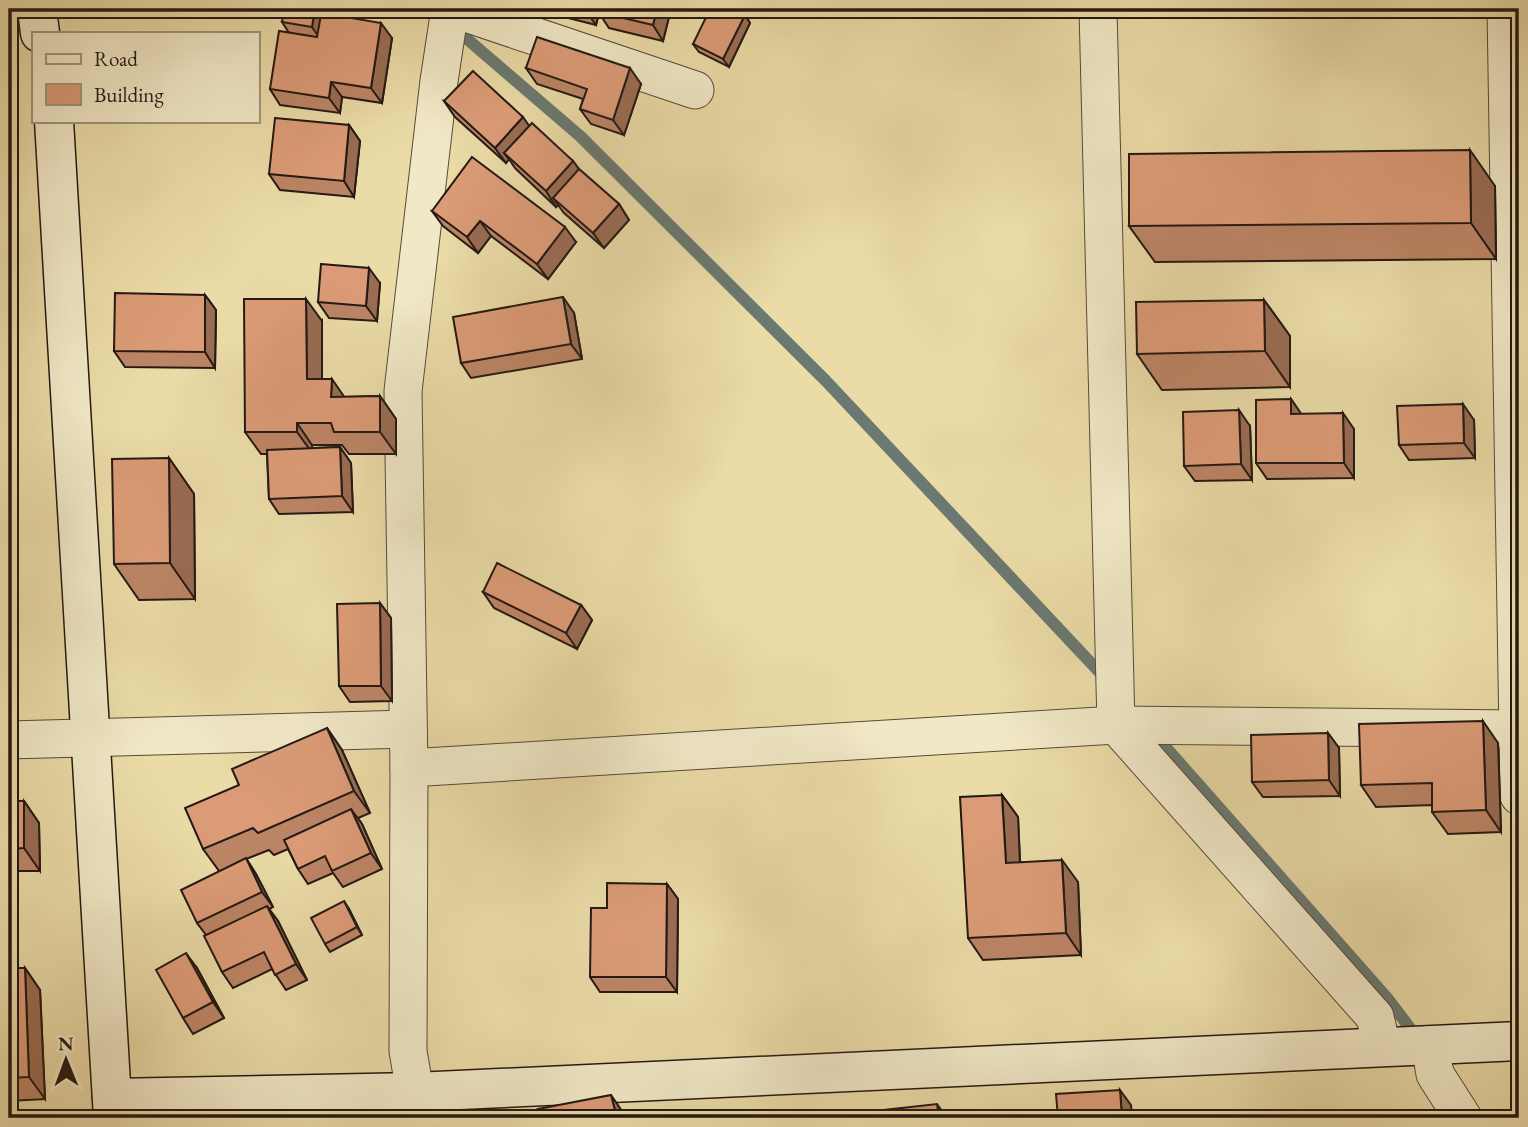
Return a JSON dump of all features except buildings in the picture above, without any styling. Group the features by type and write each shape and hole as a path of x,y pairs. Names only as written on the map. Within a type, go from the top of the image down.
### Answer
{"street":[{"path":"37,9 40,32"},
{"path":"414,1110 408,1051 409,768 403,391 439,80 452,9 695,90"},
{"path":"1098,9 1116,725 1375,1017 1382,1047"},
{"path":"1506,9 1519,796"},
{"path":"54,122 112,1108 414,1110 1382,1047 1519,1041"},
{"path":"409,768 1116,725 1518,729"},
{"path":"9,740 89,740 408,729"},
{"path":"1430,1045 1434,1074 1463,1118"}],"waterway":[{"path":"452,26 580,136 826,381 1105,678"},
{"path":"1154,734 1388,999 1419,1040"}]}
